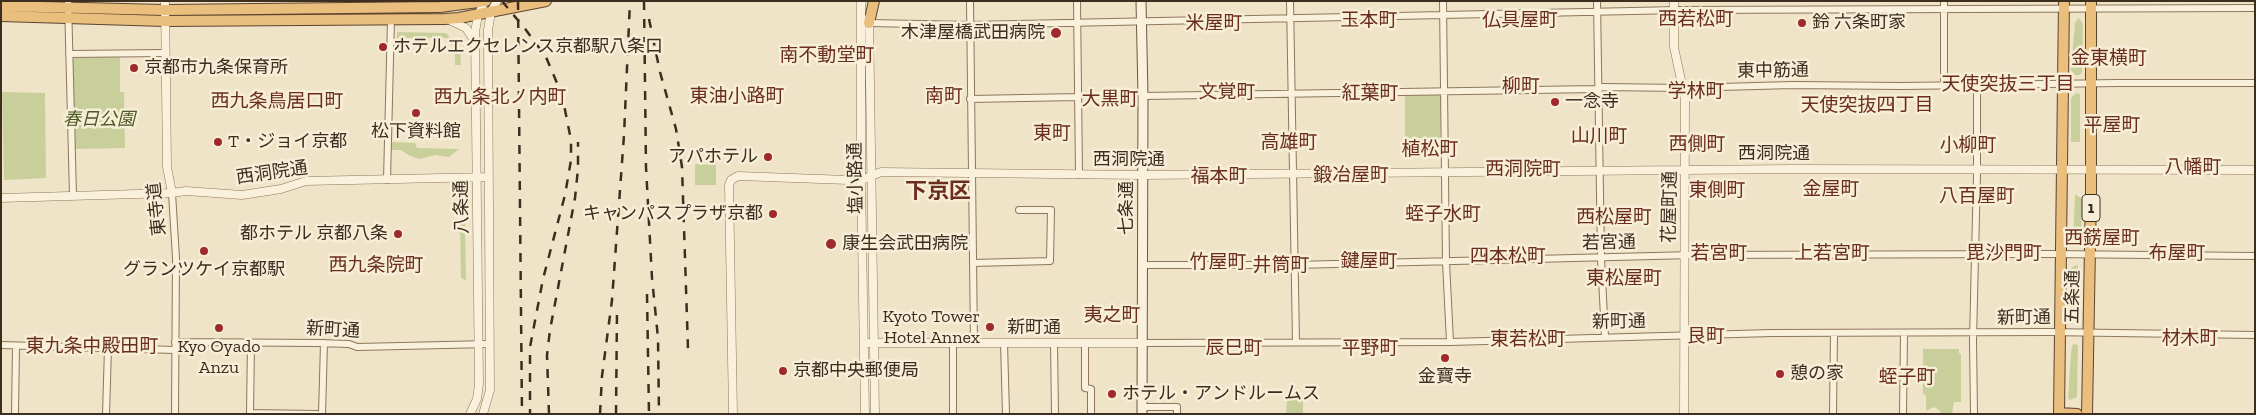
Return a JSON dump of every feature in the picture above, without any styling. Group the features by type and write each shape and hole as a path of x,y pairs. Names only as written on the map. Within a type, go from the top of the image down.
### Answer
{"highway":[{"path":"1,16 68,18 165,11 328,4 451,7 486,1"},
{"path":"1,6 68,4 165,11 444,19 478,15 546,1"},
{"path":"865,21 874,1"},
{"name":"五条通","path":"2059,413 2064,5"},
{"name":"五条通","path":"2087,414 2092,170 2091,5"},
{"path":"2059,413 2077,414"}],"main road":[{"name":"七条通","path":"1141,1 1143,96 1142,410"}],"street":[{"name":"八条通","path":"470,414 479,391 475,42 478,15 486,1"},
{"name":"八条通","path":"483,414 490,390 487,177 488,30 491,12 497,1"},
{"path":"858,1 865,21 970,25 1598,12 1944,10 2064,5 2255,8"},
{"name":"塩小路通","path":"862,1 865,21 871,177 875,414"},
{"name":"塩小路通","path":"865,414 861,179 865,21 869,1"},
{"path":"970,1 974,343"},
{"path":"1077,1 1079,175"},
{"path":"1290,1 1296,342"},
{"path":"1443,1 1446,262 1450,342"},
{"path":"1597,1 1601,258 1606,337"},
{"name":"花屋町通","path":"1674,1 1674,47 1685,99 1684,414"},
{"path":"1944,1 1944,86"},
{"path":"68,4 73,196"},
{"name":"東寺道","path":"165,11 167,167 172,193 176,258 175,414"},
{"path":"387,180 391,18"},
{"path":"444,19 459,23 466,28 475,42"},
{"path":"69,54 166,53"},
{"name":"東中筋通","path":"1143,96 1793,85 1944,86 2092,83 2255,83"},
{"path":"1974,414 1977,85"},
{"path":"970,98 1078,97"},
{"name":"西洞院通","path":"732,414 729,185 732,179 738,176 861,179 881,172 1143,175 1600,170 2255,170"},
{"name":"西洞院通","path":"1,198 194,191 242,195 306,181 487,177"},
{"path":"973,263 1050,261 1050,210 1019,210"},
{"name":"若宮通","path":"1143,265 1294,265 1684,256 1976,254 2255,256"},
{"name":"新町通","path":"864,343 1450,342 1684,335 1834,333 1974,334 2060,332 2255,335"},
{"path":"1833,414 1834,333"},
{"path":"1903,414 1904,334"},
{"name":"新町通","path":"175,342 324,343 349,344 357,347 490,344"},
{"path":"251,343 250,413 317,414"},
{"path":"322,414 324,343"},
{"path":"1004,343 1006,414"},
{"path":"1054,343 1055,414"},
{"path":"1085,343 1085,388 1091,389 1091,414"},
{"path":"953,344 953,414"},
{"path":"1,345 175,350"},
{"path":"15,414 16,346"},
{"path":"106,414 108,348"},
{"path":"1142,410 1177,410"}],"green space":[{"path":"2079,18 2083,24 2082,72 2080,75 2075,75 2071,70 2075,22"},
{"path":"397,32 446,33 460,49 461,65 455,65 455,49 446,38 397,38"},
{"name":"春日公園","path":"120,57 120,92 124,92 125,148 75,149 73,60 75,58"},
{"path":"2,92 45,93 46,178 4,180"},
{"path":"2076,93 2080,94 2080,142 2071,142 2071,98"},
{"path":"1405,94 1441,94 1440,138 1405,138"},
{"path":"390,142 415,143 417,148 459,149 449,157 435,155 419,159 401,150 390,150"},
{"path":"695,164 716,165 716,185 695,185"},
{"path":"2075,194 2082,199 2081,241 2076,245 2073,244"},
{"path":"465,221 466,280 461,278 460,223"},
{"path":"2076,265 2078,266 2075,318 2074,321 2069,321 2070,269"},
{"path":"2073,344 2078,345 2077,397 2070,400 2068,399"},
{"path":"1923,349 1959,349 1961,354 1961,402 1954,402 1952,414 1942,414 1934,407 1926,411 1926,395 1923,394"},
{"path":"1301,396 1303,400 1303,414 1286,414 1287,399"}],"railway":[{"path":"502,1 546,57 562,95 571,140 571,160 565,195 543,279 530,347 530,414"},
{"path":"518,1 522,414"},
{"path":"600,414 602,376 612,300 624,135 630,1"},
{"path":"644,1 646,167 652,278 658,338 659,414"},
{"path":"649,19 660,72 676,129 682,167 688,349"},
{"path":"549,414 547,355 575,198 578,142"},
{"path":"647,294 649,414"},
{"path":"616,414 617,311"}],"place":[{"name":"鈴 六条町家","path":"1802,23"},
{"name":"木津屋橋武田病院","path":"1056,33"},
{"name":"ホテルエクセレンス京都駅八条口","path":"383,47"},
{"name":"京都市九条保育所","path":"134,68"},
{"name":"一念寺","path":"1555,102"},
{"name":"松下資料館","path":"416,113"},
{"name":"T・ジョイ京都","path":"218,142"},
{"name":"アパホテル","path":"768,157"},
{"name":"キャンパスプラザ京都","path":"773,214"},
{"name":"都ホテル 京都八条","path":"398,234"},
{"name":"康生会武田病院","path":"831,244"},
{"name":"グランツケイ京都駅","path":"204,251"},
{"name":"Kyoto Tower Hotel Annex","path":"990,327"},
{"name":"Kyo Oyado Anzu","path":"219,328"},
{"name":"金寶寺","path":"1445,358"},
{"name":"京都中央郵便局","path":"783,371"},
{"name":"憩の家","path":"1780,374"},
{"name":"ホテル・アンドルームス","path":"1112,394"}],"district":[{"name":"西若松町","path":"1696,20"},
{"name":"玉本町","path":"1369,21"},
{"name":"仏具屋町","path":"1520,21"},
{"name":"米屋町","path":"1214,24"},
{"name":"南不動堂町","path":"827,56"},
{"name":"金東横町","path":"2109,59"},
{"name":"天使突抜三丁目","path":"2008,85"},
{"name":"柳町","path":"1521,87"},
{"name":"学林町","path":"1696,92"},
{"name":"文覚町","path":"1227,93"},
{"name":"紅葉町","path":"1370,94"},
{"name":"東油小路町","path":"737,97"},
{"name":"南町","path":"944,97"},
{"name":"西九条北ノ内町","path":"500,98"},
{"name":"大黒町","path":"1110,100"},
{"name":"西九条鳥居口町","path":"277,102"},
{"name":"天使突抜四丁目","path":"1867,106"},
{"name":"平屋町","path":"2112,126"},
{"name":"東町","path":"1052,134"},
{"name":"山川町","path":"1599,137"},
{"name":"高雄町","path":"1289,143"},
{"name":"西側町","path":"1697,145"},
{"name":"小柳町","path":"1968,146"},
{"name":"植松町","path":"1430,150"},
{"name":"八幡町","path":"2193,168"},
{"name":"西洞院町","path":"1523,170"},
{"name":"鍛冶屋町","path":"1351,176"},
{"name":"福本町","path":"1219,177"},
{"name":"金屋町","path":"1831,190"},
{"name":"東側町","path":"1717,191"},
{"name":"下京区","path":"938,192"},
{"name":"八百屋町","path":"1977,197"},
{"name":"蛭子水町","path":"1443,215"},
{"name":"西松屋町","path":"1614,218"},
{"name":"西錺屋町","path":"2102,239"},
{"name":"若宮町","path":"1719,254"},
{"name":"上若宮町","path":"1832,254"},
{"name":"毘沙門町","path":"2004,254"},
{"name":"布屋町","path":"2177,254"},
{"name":"四本松町","path":"1508,257"},
{"name":"鍵屋町","path":"1369,262"},
{"name":"竹屋町","path":"1218,263"},
{"name":"西九条院町","path":"376,266"},
{"name":"井筒町","path":"1281,266"},
{"name":"東松屋町","path":"1624,279"},
{"name":"夷之町","path":"1112,316"},
{"name":"艮町","path":"1706,337"},
{"name":"材木町","path":"2190,339"},
{"name":"東若松町","path":"1528,340"},
{"name":"東九条中殿田町","path":"92,347"},
{"name":"辰巳町","path":"1234,349"},
{"name":"平野町","path":"1370,349"},
{"name":"蛭子町","path":"1907,378"}]}
